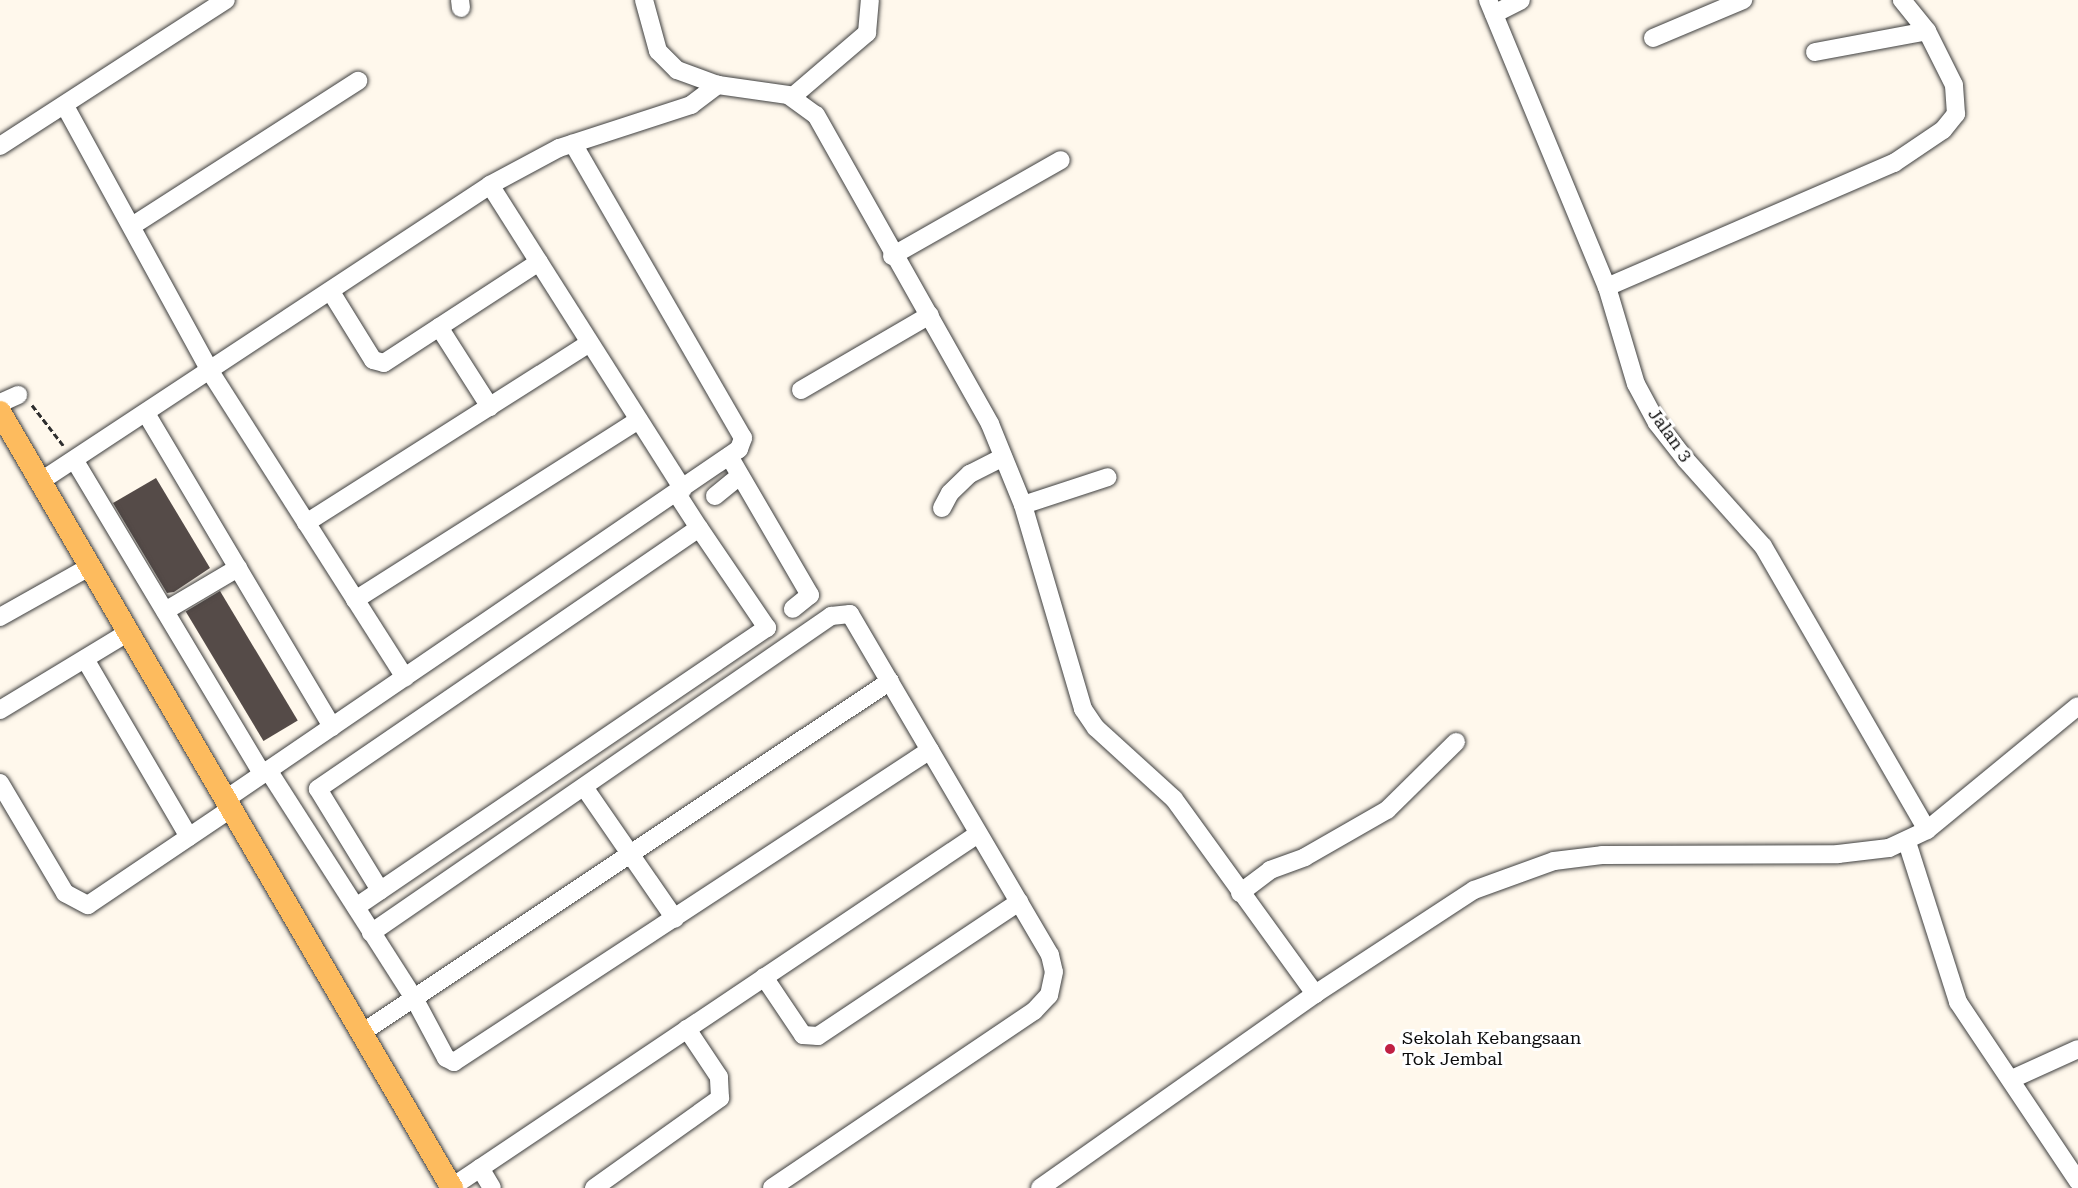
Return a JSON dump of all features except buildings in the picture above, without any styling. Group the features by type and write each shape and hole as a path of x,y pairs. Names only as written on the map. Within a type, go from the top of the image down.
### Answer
{"main road":[{"path":"0,412 452,1187"}],"street":[{"path":"0,146 226,0"},
{"path":"644,0 658,51 678,70 718,85 792,98 816,115 892,256 930,315 1003,457 1023,505 1083,709 1096,728 1174,799 1315,994"},
{"path":"792,98 867,33 870,0"},
{"path":"1491,7 1521,0"},
{"path":"1653,38 1743,0"},
{"path":"1606,287 1922,147 1956,114 1958,103 1945,61 1927,31 1902,0"},
{"name":"Jalan 3","path":"1491,7 1606,287 1636,384 1657,423 1763,546 1927,830"},
{"path":"1815,52 1927,31"},
{"path":"132,226 358,81"},
{"path":"41,482 211,373 490,185 573,143 691,105 718,85"},
{"path":"65,106 211,373 405,678"},
{"path":"0,783 64,893 88,905 189,837 265,772 739,449 743,438 573,143"},
{"path":"892,256 1061,160"},
{"path":"356,907 767,628 699,528 639,420 490,185"},
{"path":"331,292 373,360 384,363 539,262"},
{"path":"801,390 930,315"},
{"path":"439,327 490,407"},
{"path":"306,523 590,343"},
{"path":"0,403 18,395"},
{"path":"147,415 332,727"},
{"path":"355,600 639,420"},
{"path":"729,456 810,595 793,609"},
{"path":"942,508 950,493 970,474 1003,457"},
{"path":"75,461 265,772 414,998 446,1058 462,1060 930,750"},
{"path":"715,496 740,476"},
{"path":"1023,505 1108,477"},
{"path":"380,890 318,789 699,528"},
{"path":"0,617 91,566"},
{"path":"165,611 238,568"},
{"path":"371,933 831,616 850,614 1050,955 1054,972 1050,995 1034,1011 772,1188"},
{"path":"0,710 129,632"},
{"path":"85,658 189,837"},
{"path":"363,1032 891,681"},
{"path":"1040,1188 1315,994 1474,890 1554,861 1602,855 1867,852 1907,842 1927,830 2078,706"},
{"path":"1240,893 1270,870 1305,857 1387,810 1456,742"},
{"path":"584,787 675,918"},
{"path":"452,1187 978,834"},
{"path":"1907,842 1958,1002 2012,1079 2078,1181"},
{"path":"764,977 803,1035 818,1036 1019,902"},
{"path":"594,1188 720,1098 719,1077 687,1029"},
{"path":"2012,1079 2078,1049"},
{"path":"480,1168 492,1188"}],"path":[{"path":"18,395 26,398 75,461"}],"place":[{"name":"Sekolah Kebangsaan Tok Jembal","path":"1390,1049"}]}
